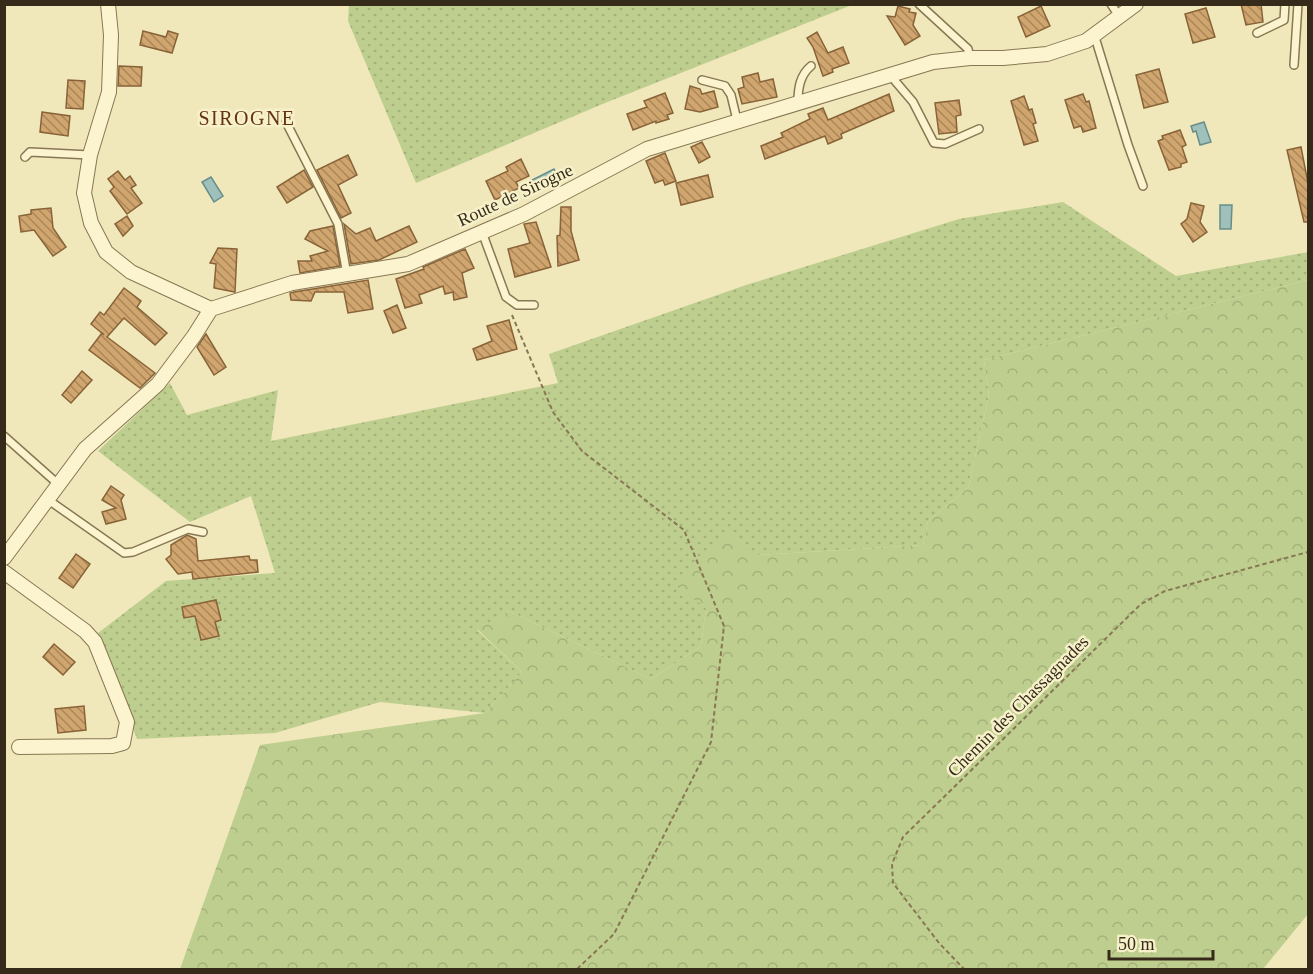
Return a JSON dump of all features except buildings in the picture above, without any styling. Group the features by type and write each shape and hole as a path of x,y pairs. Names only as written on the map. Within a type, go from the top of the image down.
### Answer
{"street":[{"path":"4,558 85,449 158,384 211,309 131,272 106,252 91,223 84,193 90,155 108,92 111,35 108,4"},
{"name":"Route de Sirogne","path":"211,309 292,282 408,264 524,214 647,149 738,120 933,62 1047,54 1086,41 1115,10 1136,4"},
{"path":"4,572 85,632 95,642 127,722 123,742 112,746 19,747"}],"lane":[{"path":"919,4 968,49 970,58"},
{"path":"1257,33 1284,20 1285,4"},
{"path":"1294,65 1298,4"},
{"path":"1094,34 1143,186"},
{"path":"798,102 798,89 804,71 811,66"},
{"path":"890,75 913,102 934,143 945,144 979,129"},
{"path":"702,80 725,86 731,95 738,120"},
{"path":"286,122 338,224 347,275"},
{"path":"25,157 30,152 90,155"},
{"path":"482,231 506,297 517,305 534,305"},
{"path":"4,436 58,484"},
{"path":"47,499 124,553 133,552 188,529 203,532"}],"path":[{"path":"506,297 553,412 582,451 684,530 724,626 711,742 614,934 576,969"},
{"name":"Chemin des Chassagnades","path":"965,969 939,943 893,883 892,864 903,837 1141,604 1165,591 1308,552"}],"green space":[{"path":"349,4 852,5 605,103 416,183 348,21"},
{"path":"1063,202 1176,276 1308,252 1308,280 984,360 989,395 968,488 928,521 923,545 757,555 706,608 701,646 651,679 509,611 477,630 522,672 485,713 380,702 275,733 137,739 98,633 166,581 275,573 251,496 190,522 98,451 170,383 187,415 278,390 271,441 558,383 549,354 746,285 959,219"},
{"path":"1308,280 1308,914 1263,969 180,969 260,745 485,713 522,672 477,629 509,611 651,679 701,646 706,608 676,586 727,531 757,555 923,545 928,521 968,488 989,395 984,360"}],"water":[{"path":"1204,122 1211,142 1200,145 1196,131 1193,132 1191,126"},
{"path":"554,169 559,181 537,191 532,180"},
{"path":"211,177 223,196 214,202 202,182"},
{"path":"1220,205 1232,205 1231,229 1220,229"}],"district":[{"name":"SIROGNE","path":"247,118"}]}
